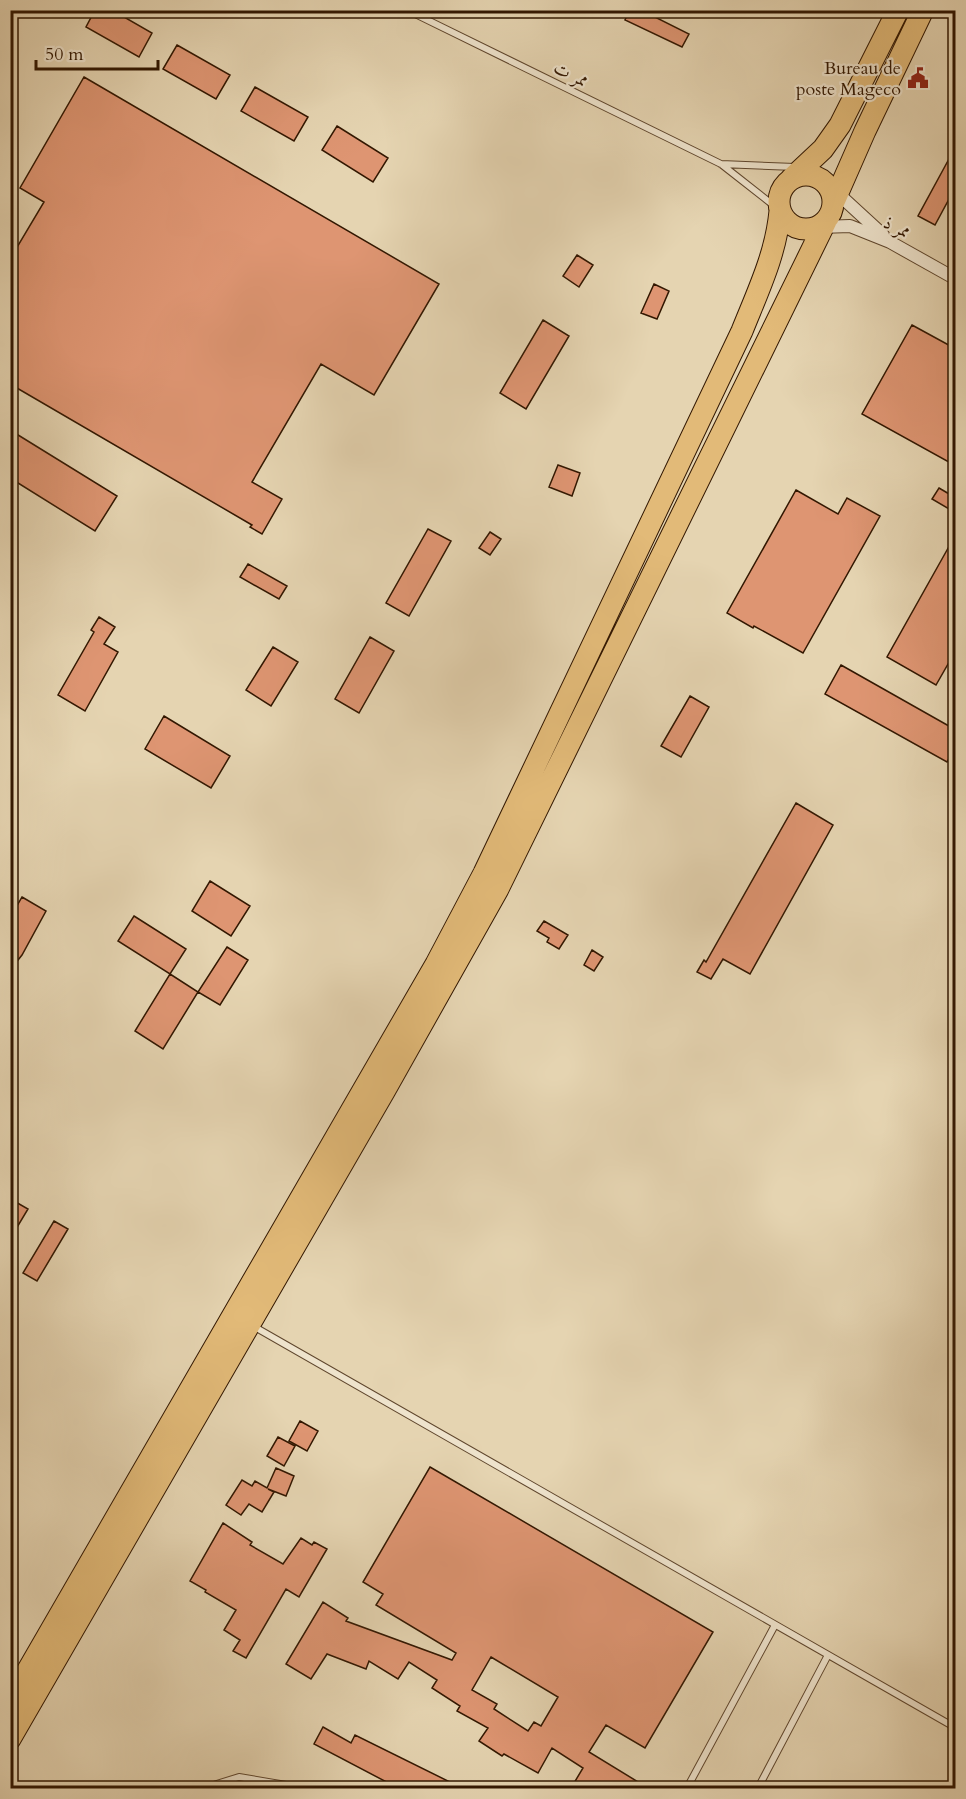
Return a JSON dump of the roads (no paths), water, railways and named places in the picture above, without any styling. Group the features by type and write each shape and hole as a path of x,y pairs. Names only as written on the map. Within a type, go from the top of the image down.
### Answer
{"highway":[{"path":"820,198 780,192 778,201 784,219 800,229 809,230 820,198 823,149 840,125 898,10"},
{"path":"10,1701 241,1319 385,1090 498,889 820,198 865,131 923,10"},
{"path":"10,1739 484,873 742,331 772,256 778,235 780,211"}],"street":[{"name":"ممر ذ","path":"820,198 850,226 890,242 956,279"},
{"path":"820,198 890,242"}],"lane":[{"name":"ممر ت","path":"407,10 721,164 820,198"},
{"name":"ممر ت","path":"721,164 780,211"},
{"path":"241,1319 956,1728"},
{"path":"687,1788 775,1625"},
{"path":"758,1788 828,1655"},
{"path":"204,1788 239,1777 294,1788"}],"place":[{"name":"Bureau de poste Mageco","path":"918,78"}]}
